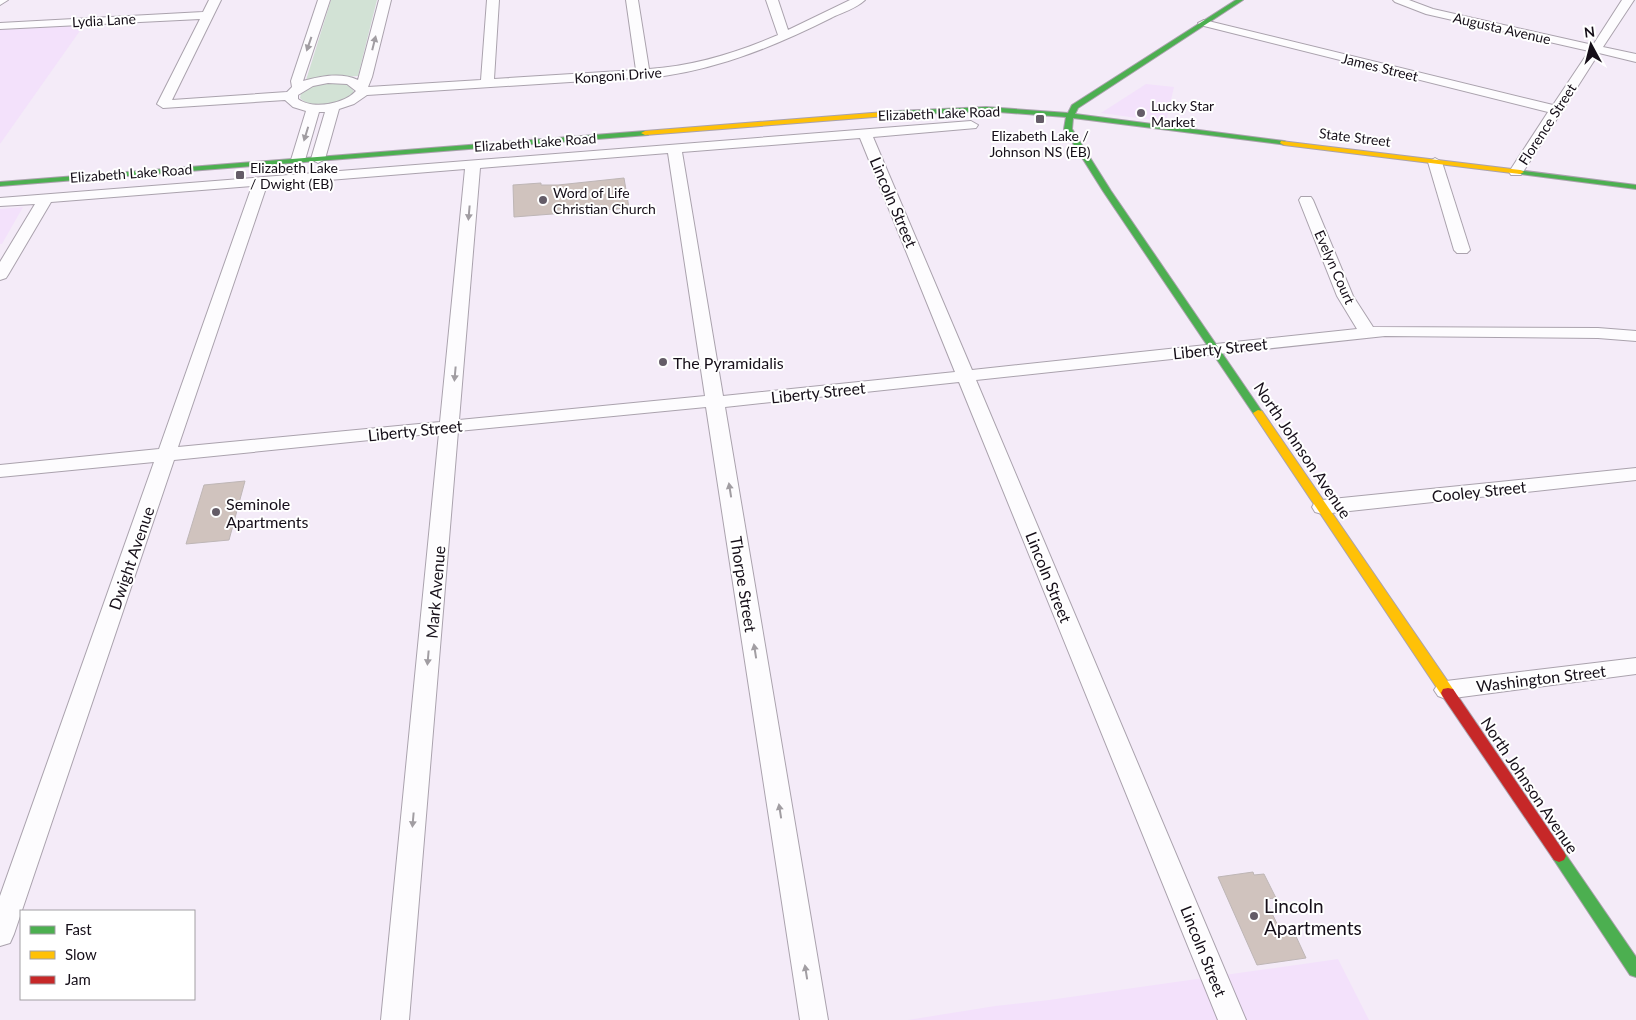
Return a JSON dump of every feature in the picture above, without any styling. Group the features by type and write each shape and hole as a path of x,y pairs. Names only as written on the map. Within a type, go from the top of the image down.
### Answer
{"main road":[{"path":"1070,116 1075,107 1240,0"},
{"name":"Elizabeth Lake Road","path":"0,184 934,110 1003,110 1070,116"},
{"name":"State Street","path":"1070,116 1636,187"},
{"name":"North Johnson Avenue","path":"1070,116 1068,129 1078,146 1636,970"}],"street":[{"path":"216,0 163,104 295,92 312,82 334,79 349,80 362,88"},
{"path":"324,0 297,80 292,101 296,104 314,108 333,107 355,99 362,88 366,76 385,0"},
{"path":"487,83 493,0"},
{"path":"632,0 643,73"},
{"path":"772,0 784,35"},
{"name":"Kongoni Drive","path":"362,88 487,83 690,69 720,62 859,0"},
{"name":"Augusta Avenue","path":"1399,0 1430,12 1636,58"},
{"name":"Florence Street","path":"1516,172 1628,0"},
{"name":"Lydia Lane","path":"0,26 208,15"},
{"name":"James Street","path":"1204,23 1556,110"},
{"path":"318,159 333,107"},
{"path":"298,160 314,108"},
{"name":"Elizabeth Lake Road","path":"0,202 971,126"},
{"name":"Lincoln Street","path":"865,133 1232,1020"},
{"name":"Thorpe Street","path":"674,148 814,1020"},
{"path":"1435,162 1462,250"},
{"name":"Mark Avenue","path":"395,1020 473,164"},
{"name":"Dwight Avenue","path":"0,934 261,181"},
{"path":"0,275 46,198"},
{"name":"Evelyn Court","path":"1306,200 1345,296 1368,333"},
{"name":"Liberty Street","path":"0,471 966,376 1402,330 1598,333 1636,336"},
{"name":"Cooley Street","path":"1322,507 1636,474"},
{"name":"Washington Street","path":"1446,690 1636,666"}],"shaded area":[{"path":"84,25 0,144 0,29"},
{"path":"1146,84 1174,87 1166,122 1101,113"},
{"path":"23,207 2,244 0,244 0,209"},
{"path":"1338,959 1369,1020 908,1020 995,1006"}],"green space":[{"path":"331,0 377,0 358,76 306,80"},
{"path":"324,83 345,84 352,88 354,92 343,101 328,105 312,104 300,98 301,93 312,86"}],"building":[{"name":"Word of Life Christian Church","path":"624,178 629,208 514,217 513,185 541,183 541,185 558,185"},
{"name":"Seminole Apartments","path":"245,481 229,540 186,544 204,485"},
{"name":"Lincoln Apartments","path":"1253,872 1254,875 1264,874 1276,898 1265,899 1282,934 1294,932 1306,958 1257,965 1218,877"}],"traffic: fast":[{"path":"1240,0 1075,107 1070,116 1068,129 1107,191 1258,413"},
{"path":"897,113 986,109 1041,112 1284,143"},
{"path":"0,184 645,133"},
{"path":"1520,172 1636,187"},
{"path":"1559,856 1636,970"}],"traffic: slow":[{"path":"645,133 897,113"},
{"path":"1284,143 1520,172"},
{"path":"1258,413 1448,693"}],"traffic: jam":[{"path":"1448,693 1559,856"}],"place":[{"name":"Lucky Star Market","path":"1141,113"},
{"name":"Elizabeth Lake / Johnson NS (EB)","path":"1040,119"},
{"name":"Elizabeth Lake / Dwight (EB)","path":"240,175"},
{"name":"Word of Life Christian Church","path":"543,200"},
{"name":"The Pyramidalis","path":"663,362"},
{"name":"Seminole Apartments","path":"216,512"},
{"name":"Lincoln Apartments","path":"1254,916"}]}
